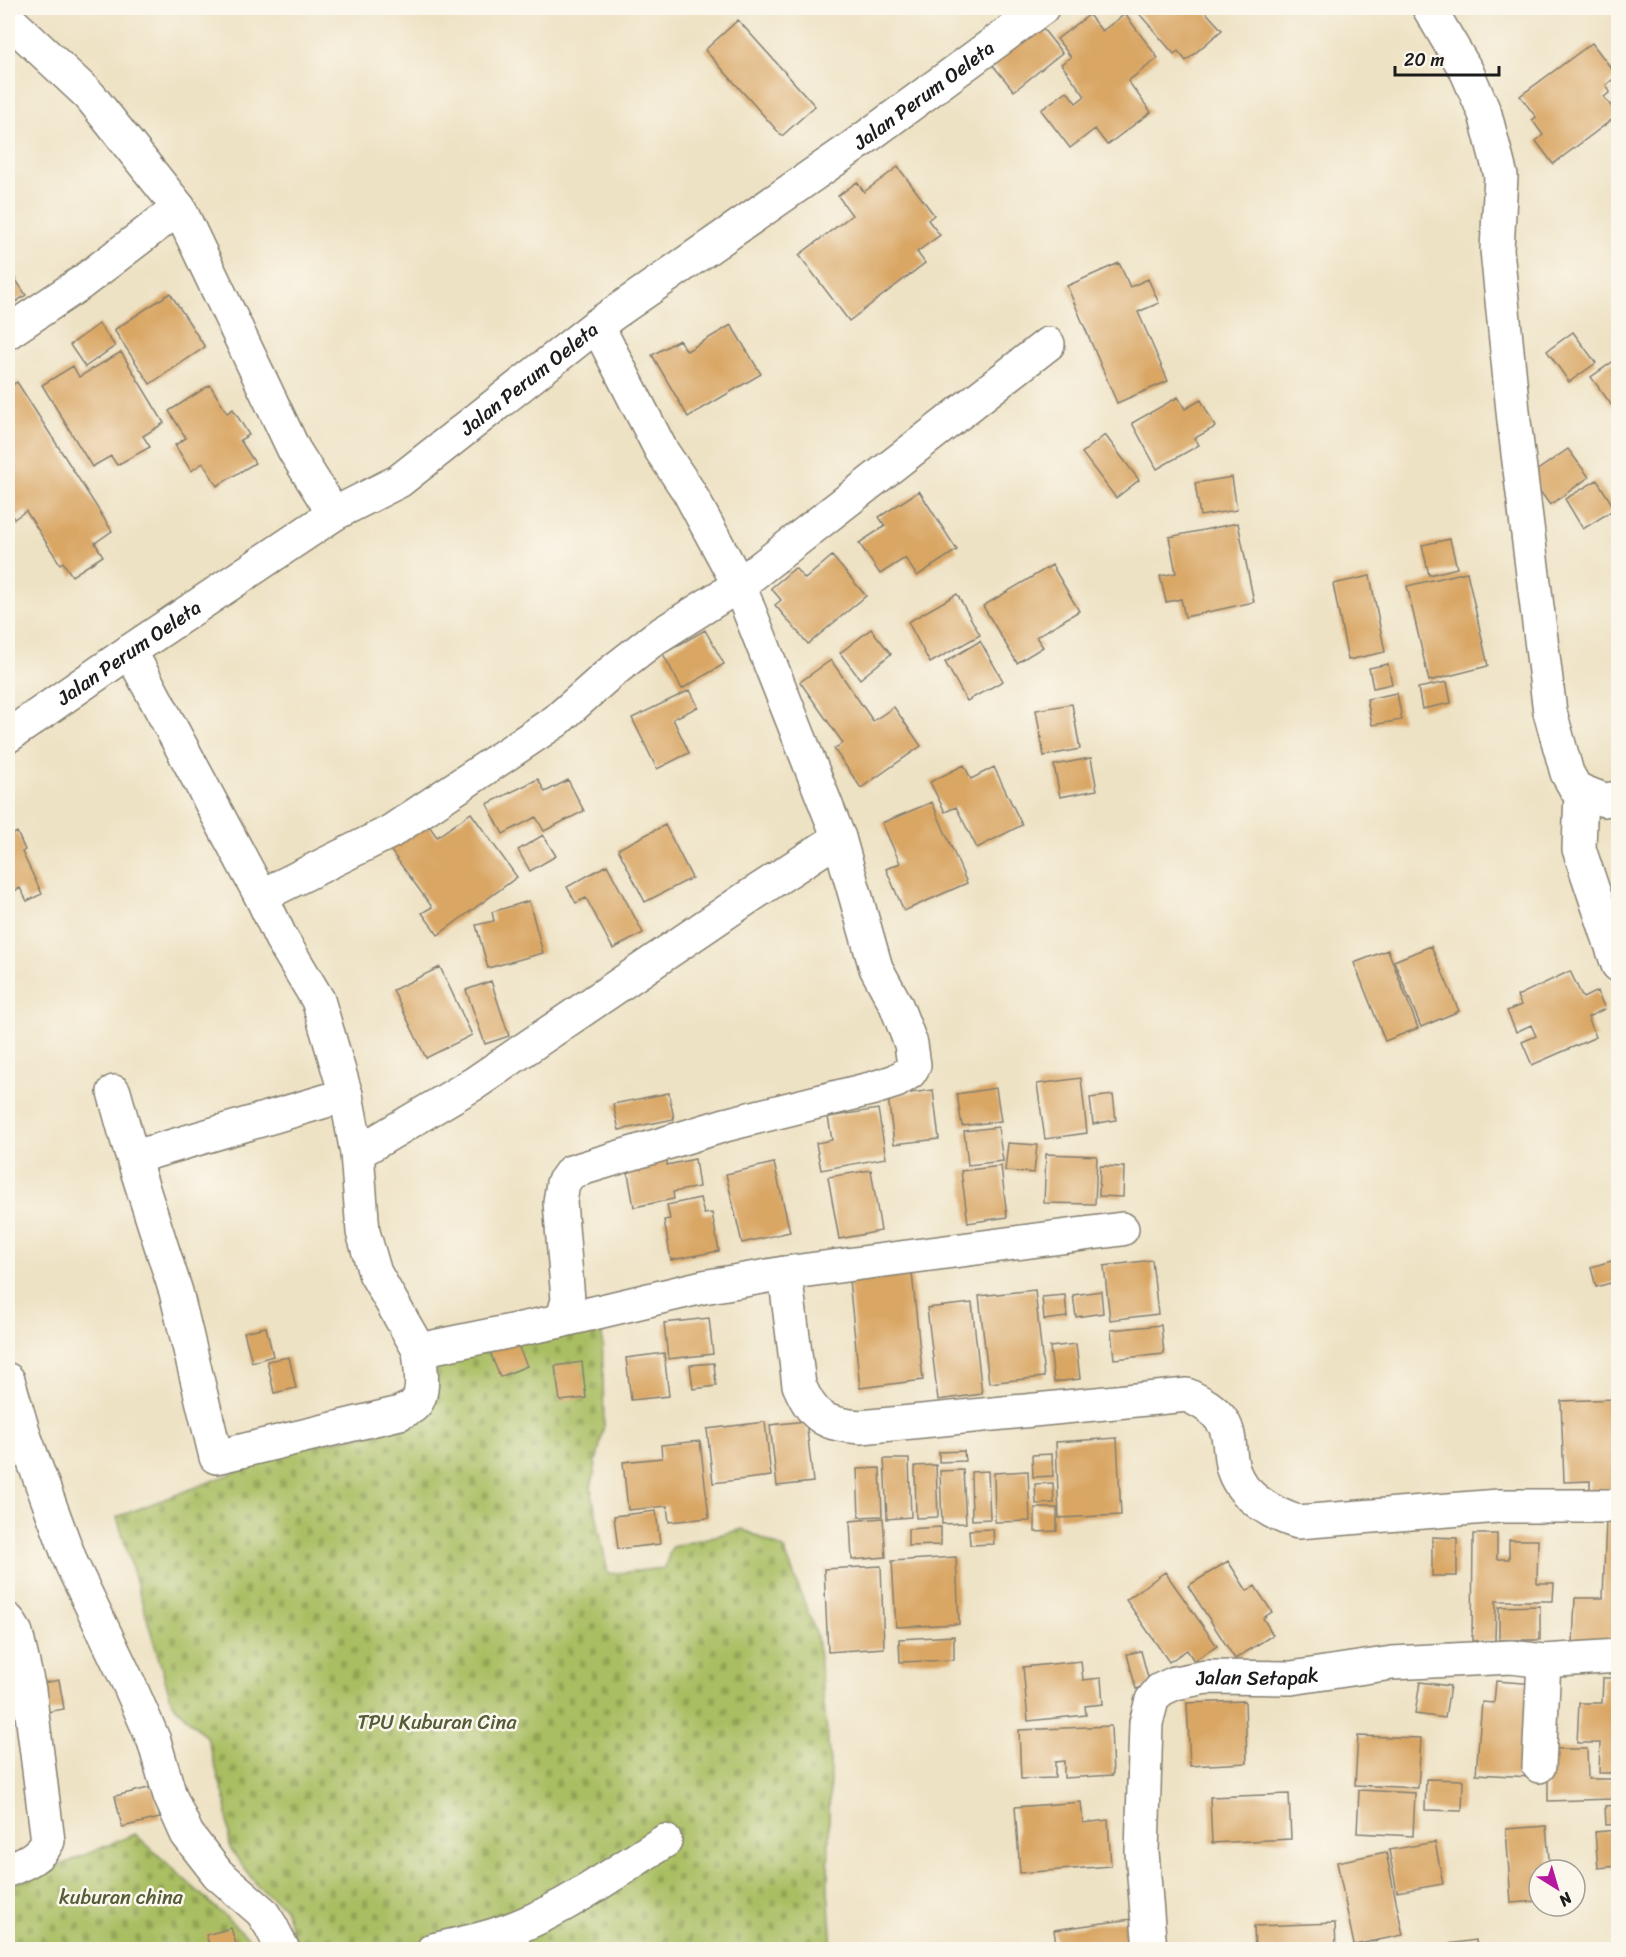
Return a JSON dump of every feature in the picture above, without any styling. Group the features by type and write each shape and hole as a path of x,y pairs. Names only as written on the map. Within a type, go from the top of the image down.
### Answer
{"street":[{"name":"Jalan Perum Oeleta","path":"8,736 334,514 399,481 597,325 853,147 1042,8"},
{"path":"1429,8 1467,72 1485,114 1501,176 1497,250 1514,421 1551,712 1567,773 1576,789 1604,800 1618,798"},
{"path":"8,19 90,96 179,208 294,450 334,514"},
{"path":"8,332 81,283 179,208"},
{"path":"560,1321 568,1300 560,1202 563,1182 572,1172 725,1125 874,1088 896,1081 910,1072 914,1065 911,1044 896,1005 876,968 839,837 739,585 689,492 661,450 597,325"},
{"path":"261,896 390,832 556,721 609,674 655,638 739,585 1048,344"},
{"path":"114,1092 176,1292 216,1457 400,1413 418,1400 421,1390 419,1350 375,1273 363,1232 357,1153 346,1095 318,1000 281,938 261,896 130,651"},
{"path":"1581,791 1579,849 1618,965"},
{"path":"357,1153 476,1083 839,837"},
{"path":"135,1157 346,1095"},
{"path":"419,1350 560,1321 704,1287 785,1273 1122,1229"},
{"path":"785,1273 799,1385 806,1400 816,1413 834,1425 861,1427 1186,1395 1214,1411 1225,1425 1234,1473 1250,1495 1278,1516 1298,1522 1499,1506 1618,1506"},
{"path":"8,1380 25,1438 72,1565 154,1741 170,1796 187,1834 218,1874 262,1912 283,1950"},
{"path":"8,1620 16,1633 29,1689 48,1840 43,1852 32,1860 8,1870"},
{"name":"Jalan Setapak","path":"1150,1950 1142,1852 1146,1723 1152,1700 1160,1690 1175,1683 1206,1677 1291,1678 1392,1663 1511,1657 1544,1661 1618,1656"},
{"path":"1539,1766 1544,1661"},
{"path":"432,1950 492,1936 530,1921 561,1906 665,1841"}],"green space":[{"name":"TPU Kuburan Cina","path":"602,1323 604,1425 591,1488 608,1574 664,1568 672,1547 742,1529 784,1549 817,1636 830,1762 828,1889 832,1949 298,1949 284,1907 257,1886 230,1848 226,1803 207,1738 172,1703 117,1517 302,1447 416,1425 433,1368 505,1342"},
{"name":"kuburan china","path":"135,1834 261,1949 8,1950 8,1887"}],"building":[{"path":"1139,8 1202,8 1222,30 1186,61 1178,51 1174,54 1136,10"},
{"path":"1125,14 1158,58 1128,81 1151,112 1107,145 1095,129 1070,148 1041,110 1067,91 1076,103 1085,96 1061,64 1071,57 1057,39 1089,15 1102,31"},
{"path":"738,20 815,106 782,136 705,50"},
{"path":"1040,25 1062,53 1014,91 991,63"},
{"path":"1592,43 1617,76 1606,85 1610,92 1604,97 1618,115 1553,164 1536,141 1543,135 1532,120 1536,117 1520,96"},
{"path":"898,167 934,215 928,220 940,235 917,252 925,263 849,321 799,255 852,215 838,196 857,182 864,192"},
{"path":"1119,263 1130,287 1148,279 1159,303 1138,312 1168,381 1117,403 1067,286"},
{"path":"8,268 26,295 8,307"},
{"path":"170,293 205,347 150,384 114,330"},
{"path":"99,324 115,346 85,367 70,345"},
{"path":"731,325 761,374 688,417 652,355 679,340 687,351"},
{"path":"1573,332 1596,363 1569,382 1547,351"},
{"path":"121,352 164,423 143,436 150,447 117,465 111,456 92,467 42,385 73,366 79,377"},
{"path":"1618,358 1618,414 1591,377"},
{"path":"17,382 112,531 95,543 103,556 72,576 63,562 60,564 26,511 14,519 8,508 8,388"},
{"path":"210,385 227,413 233,409 249,435 240,440 255,463 217,486 203,463 191,471 175,445 186,438 169,411"},
{"path":"1178,397 1185,409 1201,400 1215,427 1195,438 1199,445 1157,469 1132,423"},
{"path":"1105,435 1139,480 1116,498 1082,453"},
{"path":"1568,449 1589,477 1550,505 1529,476"},
{"path":"1232,477 1237,510 1200,516 1195,483"},
{"path":"1597,480 1615,509 1583,529 1565,499"},
{"path":"919,491 957,550 917,576 905,558 880,574 859,543 885,526 879,517"},
{"path":"1238,523 1254,602 1185,617 1181,599 1166,602 1160,576 1176,573 1169,537"},
{"path":"1450,539 1457,568 1429,575 1422,545"},
{"path":"832,556 866,596 808,644 775,605 781,600 771,588 795,568 805,579"},
{"path":"1052,565 1079,611 1036,637 1043,647 1017,663 983,606"},
{"path":"1467,572 1488,666 1429,681 1407,586"},
{"path":"1370,576 1385,652 1348,660 1333,584"},
{"path":"957,594 980,635 930,663 908,622"},
{"path":"871,629 891,654 860,679 840,653"},
{"path":"705,630 724,664 682,689 663,654"},
{"path":"980,641 1003,681 967,701 945,662"},
{"path":"831,660 873,721 894,707 921,746 861,788 834,749 843,743 800,682"},
{"path":"1388,664 1392,684 1373,688 1369,668"},
{"path":"1447,682 1451,703 1422,709 1418,688"},
{"path":"690,690 698,707 673,719 689,753 657,769 632,718"},
{"path":"1397,693 1402,720 1372,725 1367,699"},
{"path":"1072,704 1080,749 1044,756 1036,710"},
{"path":"1091,758 1097,790 1060,797 1054,765"},
{"path":"964,765 971,779 994,767 1022,825 977,848 956,807 945,812 930,782"},
{"path":"538,779 545,792 568,780 584,811 544,831 536,817 503,834 487,804"},
{"path":"932,802 967,883 904,911 886,869 900,863 882,823"},
{"path":"471,813 517,877 438,935 422,913 432,907 385,843 422,816 437,837"},
{"path":"665,825 692,878 645,902 618,849"},
{"path":"17,832 25,850 22,852 42,894 27,901 20,888 8,894 8,837"},
{"path":"543,835 556,856 530,871 518,850"},
{"path":"607,865 643,933 613,949 586,898 576,903 567,887"},
{"path":"529,901 543,953 488,968 476,925 494,921 492,912"},
{"path":"1431,946 1459,1011 1421,1027 1394,961"},
{"path":"1388,950 1418,1028 1385,1041 1354,963"},
{"path":"440,967 472,1035 426,1058 393,990"},
{"path":"1570,971 1583,998 1597,991 1605,1009 1588,1017 1596,1037 1532,1065 1522,1042 1536,1036 1531,1025 1516,1032 1507,1011 1521,1005 1517,996"},
{"path":"491,981 509,1036 485,1044 466,990"},
{"path":"1081,1078 1087,1133 1045,1139 1037,1084"},
{"path":"996,1088 1001,1121 962,1126 957,1094"},
{"path":"933,1090 939,1139 894,1144 888,1096"},
{"path":"669,1093 674,1119 619,1130 613,1104"},
{"path":"1113,1095 1116,1120 1093,1124 1090,1098"},
{"path":"878,1109 886,1158 821,1170 816,1143 832,1140 828,1117"},
{"path":"998,1127 1003,1161 968,1165 964,1131"},
{"path":"1008,1143 1037,1145 1034,1173 1005,1171"},
{"path":"1046,1154 1097,1156 1095,1204 1044,1203"},
{"path":"695,1159 699,1187 673,1192 674,1199 634,1207 627,1168 667,1160 667,1165"},
{"path":"774,1163 790,1232 742,1243 726,1174"},
{"path":"1001,1166 1007,1217 968,1223 961,1171"},
{"path":"1100,1166 1124,1167 1123,1197 1099,1196"},
{"path":"871,1170 881,1231 839,1239 828,1177"},
{"path":"700,1198 704,1214 712,1213 719,1251 671,1260 664,1220 670,1219 667,1205"},
{"path":"1618,1259 1618,1281 1596,1287 1591,1267"},
{"path":"1152,1260 1158,1314 1110,1320 1104,1266"},
{"path":"912,1273 923,1380 860,1388 849,1280"},
{"path":"1035,1290 1044,1377 989,1383 979,1296"},
{"path":"1101,1291 1103,1313 1076,1317 1073,1295"},
{"path":"1065,1295 1067,1317 1044,1320 1042,1297"},
{"path":"972,1303 982,1394 938,1400 927,1308"},
{"path":"709,1318 713,1354 668,1359 664,1323"},
{"path":"1161,1325 1164,1354 1114,1359 1111,1330"},
{"path":"266,1327 273,1356 252,1362 244,1332"},
{"path":"515,1339 527,1366 500,1377 489,1350"},
{"path":"1076,1344 1080,1379 1054,1382 1050,1347"},
{"path":"664,1353 669,1396 631,1400 626,1358"},
{"path":"289,1357 296,1388 274,1393 267,1361"},
{"path":"582,1362 586,1398 560,1401 555,1366"},
{"path":"714,1363 716,1386 693,1389 690,1365"},
{"path":"1618,1399 1618,1489 1590,1490 1590,1481 1564,1482 1561,1401"},
{"path":"806,1421 813,1482 777,1486 770,1425"},
{"path":"765,1422 771,1476 713,1483 707,1429"},
{"path":"1117,1438 1121,1515 1059,1518 1056,1442"},
{"path":"700,1441 709,1518 669,1522 667,1506 628,1510 623,1462 662,1458 661,1445"},
{"path":"964,1451 965,1461 939,1462 939,1452"},
{"path":"1052,1454 1053,1476 1033,1477 1032,1455"},
{"path":"884,1459 909,1459 911,1517 887,1519"},
{"path":"936,1465 938,1517 916,1518 915,1466"},
{"path":"880,1468 882,1516 859,1517 857,1469"},
{"path":"963,1470 966,1523 942,1524 940,1471"},
{"path":"988,1471 990,1519 972,1520 971,1472"},
{"path":"1028,1471 1030,1521 995,1522 994,1473"},
{"path":"1053,1483 1054,1503 1036,1504 1035,1484"},
{"path":"1035,1508 1057,1508 1057,1531 1035,1532"},
{"path":"656,1511 660,1544 618,1549 614,1516"},
{"path":"883,1518 886,1557 852,1560 850,1521"},
{"path":"1606,1518 1618,1518 1618,1645 1573,1644 1575,1598 1603,1598"},
{"path":"941,1527 941,1545 908,1546 908,1529"},
{"path":"993,1529 994,1544 970,1545 969,1530"},
{"path":"1473,1534 1497,1534 1497,1559 1509,1559 1509,1540 1538,1540 1537,1583 1554,1583 1553,1601 1496,1601 1495,1641 1472,1641"},
{"path":"1432,1537 1457,1538 1457,1576 1432,1576"},
{"path":"956,1557 959,1624 896,1627 892,1561"},
{"path":"1228,1561 1247,1591 1255,1586 1272,1612 1263,1618 1273,1635 1235,1659 1188,1586"},
{"path":"881,1566 884,1648 828,1652 824,1569"},
{"path":"1165,1572 1217,1646 1194,1661 1187,1650 1169,1662 1126,1600"},
{"path":"1540,1606 1540,1640 1499,1640 1499,1607"},
{"path":"954,1636 954,1660 900,1662 899,1639"},
{"path":"1141,1651 1150,1685 1136,1689 1127,1654"},
{"path":"1081,1661 1083,1680 1101,1678 1103,1704 1085,1706 1086,1715 1028,1721 1023,1667"},
{"path":"1603,1678 1618,1678 1618,1773 1599,1773 1600,1743 1577,1743 1579,1703 1602,1703"},
{"path":"59,1680 64,1709 42,1713 37,1684"},
{"path":"1496,1681 1537,1684 1530,1777 1476,1774 1482,1702 1494,1703"},
{"path":"1420,1682 1450,1686 1445,1718 1415,1714"},
{"path":"1245,1701 1247,1763 1190,1766 1187,1703"},
{"path":"1111,1726 1113,1775 1064,1778 1064,1761 1055,1762 1055,1778 1021,1779 1019,1730"},
{"path":"1358,1736 1421,1738 1418,1788 1355,1785"},
{"path":"1548,1749 1587,1749 1588,1779 1612,1779 1612,1799 1548,1801"},
{"path":"1426,1779 1463,1780 1462,1811 1425,1810"},
{"path":"153,1787 160,1818 122,1827 115,1796"},
{"path":"1359,1790 1415,1793 1413,1836 1357,1833"},
{"path":"1289,1794 1291,1839 1212,1843 1210,1797"},
{"path":"1081,1802 1083,1823 1108,1820 1111,1866 1020,1873 1015,1807"},
{"path":"1618,1805 1618,1824 1606,1825 1605,1806"},
{"path":"1546,1826 1549,1858 1527,1858 1527,1902 1511,1903 1506,1829"},
{"path":"1618,1830 1618,1866 1598,1868 1595,1832"},
{"path":"1435,1842 1443,1884 1397,1892 1389,1850"},
{"path":"1386,1852 1403,1935 1354,1945 1337,1862"},
{"path":"1138,1918 1142,1950 1057,1950 1054,1930"},
{"path":"1335,1923 1336,1950 1255,1950 1254,1926"},
{"path":"231,1928 238,1950 211,1950 206,1935"},
{"path":"1476,1940 1477,1950 1419,1950 1419,1948"}]}
